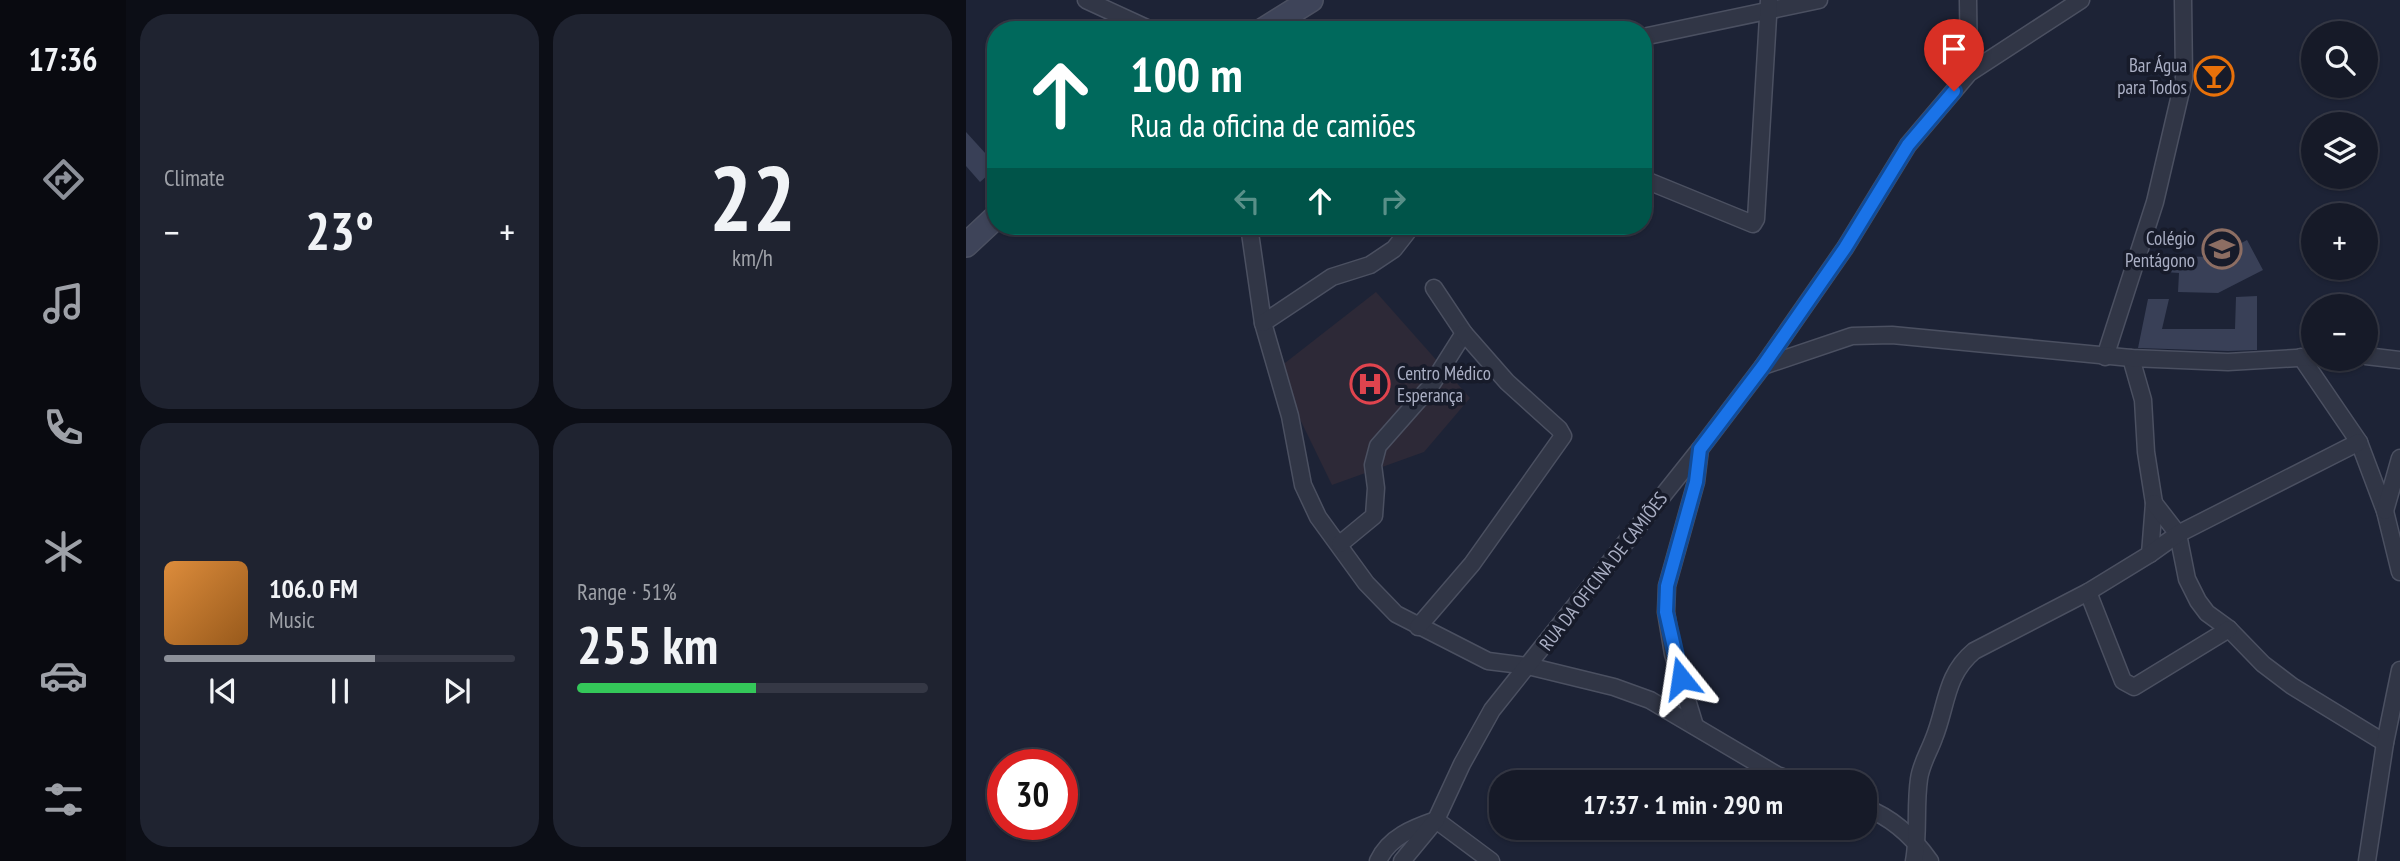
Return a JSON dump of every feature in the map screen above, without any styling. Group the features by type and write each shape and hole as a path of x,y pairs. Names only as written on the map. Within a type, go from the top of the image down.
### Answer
{"street":[{"path":"1086,0 1119,5 1139,21"},
{"path":"1277,21 1311,0"},
{"path":"1652,35 1769,6 1819,0"},
{"path":"1968,0 1969,73"},
{"name":"RUA DA OFICINA DE CAMIÕES","path":"1402,861 1436,820 1462,764 1492,710 1763,366 1845,248 1908,145 1969,73 2081,0"},
{"path":"2105,357 2155,202 2184,78 2183,0"},
{"path":"1652,183 1753,225 1756,219 1769,6"},
{"path":"966,245 987,225"},
{"path":"1250,235 1262,323 1290,416 1303,485 1318,517 1366,583 1396,614 1488,662 1528,666 1614,687 1650,699 1769,770"},
{"path":"1262,323 1332,277 1370,265 1394,249 1405,235"},
{"path":"1418,627 1472,564 1563,436 1559,429 1492,366 1464,333 1434,288"},
{"path":"1340,544 1374,516 1376,488 1373,466 1378,446 1430,387 1464,333"},
{"path":"1763,366 1852,336 1892,335 2105,357 2228,362 2301,357"},
{"path":"2378,357 2400,360"},
{"path":"2130,358 2143,400 2146,452 2154,503 2150,554"},
{"path":"2316,371 2359,442 2385,511 2400,572"},
{"path":"1914,861 1921,768 1960,662 1974,651 2088,592 2178,534 2359,442"},
{"path":"1695,726 1674,654 1666,612 1667,586 1696,482 1700,449"},
{"path":"2385,511 2400,458"},
{"path":"2154,503 2178,534 2187,579 2207,613 2229,629 2263,664 2385,743"},
{"path":"2088,592 2123,681 2134,687 2229,629"},
{"path":"2367,861 2385,743 2400,670"},
{"path":"1877,812 1896,824 1930,861"},
{"path":"1378,861 1396,838 1412,828 1436,820 1491,861"}],"shaded area":[{"name":"Centro Médico Esperança","path":"1376,292 1470,398 1424,452 1332,485 1276,370"}],"building":[{"name":"Bar Água para Todos","path":"2221,64 2225,86 2207,88 2204,66"},
{"path":"966,132 987,155 987,176 980,182 966,166"},
{"path":"2247,240 2263,270 2218,293 2178,292 2179,273 2165,272 2165,256 2215,257"},
{"path":"2257,296 2257,350 2138,348 2148,299 2169,299 2162,329 2235,329 2236,297"}],"place":[{"name":"Bar Água para Todos","path":"2214,76"},
{"name":"Colégio Pentágono","path":"2222,249"},
{"name":"Centro Médico Esperança","path":"1370,384"}],"route":[{"path":"1681,678 1666,612 1667,586 1696,482 1700,449 1763,366 1845,248 1908,145 1954,91"}]}
